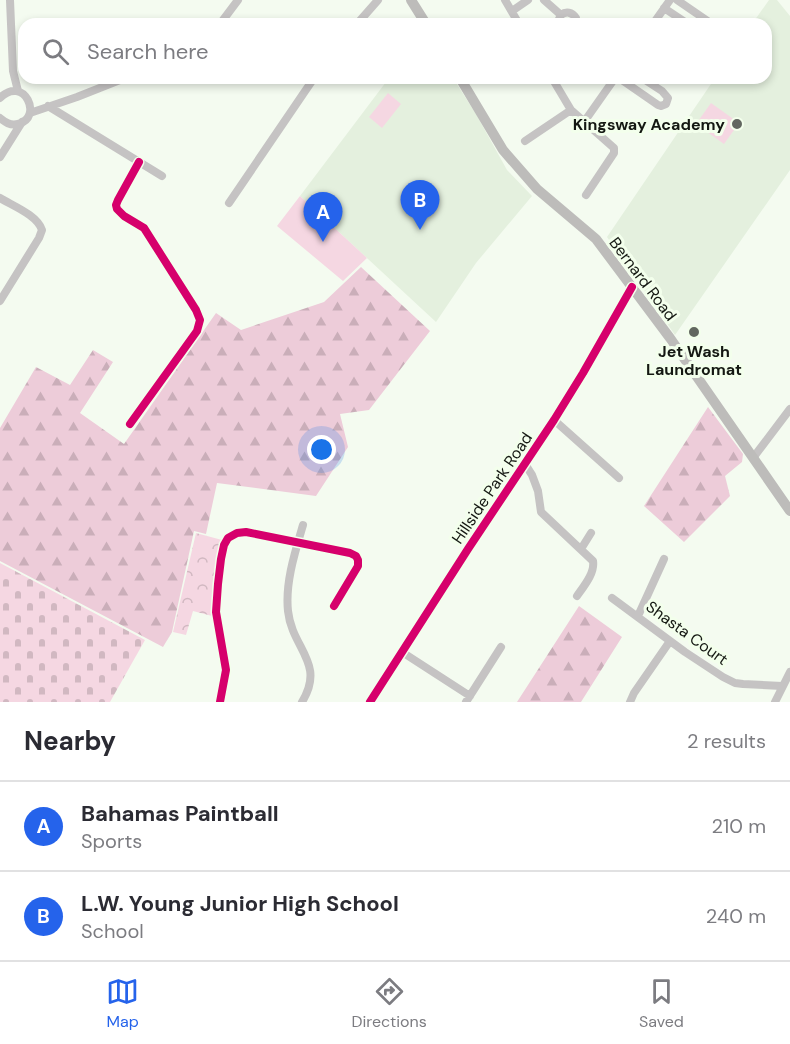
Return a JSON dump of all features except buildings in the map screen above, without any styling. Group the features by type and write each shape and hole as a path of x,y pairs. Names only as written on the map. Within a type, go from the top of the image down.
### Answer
{"main road":[{"path":"411,0 422,18"},
{"name":"Bernard Road","path":"464,84 503,150 537,189 596,239 670,338 790,511"}],"street":[{"path":"10,0 13,71 18,92"},
{"path":"224,18 238,0"},
{"path":"362,18 378,0"},
{"path":"505,0 516,18"},
{"path":"512,11 528,0"},
{"path":"544,0 558,18"},
{"path":"657,18 670,0"},
{"path":"677,0 703,18"},
{"path":"664,8 679,18"},
{"path":"562,18 567,12 576,18"},
{"path":"0,28 11,27"},
{"path":"4,95 13,71"},
{"path":"0,157 30,113 108,84"},
{"path":"229,203 310,84"},
{"path":"556,84 571,110 615,150 586,195"},
{"path":"584,122 612,84"},
{"path":"626,84 658,105 666,104 668,98 665,93 651,84"},
{"path":"4,95 22,93 29,101 47,106 162,176"},
{"path":"29,101 30,113"},
{"path":"525,141 571,110"},
{"path":"1,118 11,124 22,122"},
{"path":"1,118 6,132 6,146"},
{"path":"130,424 197,331 200,320 144,228 117,209 118,200 139,162"},
{"path":"0,198 34,218 42,230 0,301"},
{"name":"Hillside Park Road","path":"370,702 554,420 632,287"},
{"path":"753,458 790,409"},
{"path":"554,420 619,478"},
{"path":"525,464 532,474 538,491 541,512 593,561 594,567 577,596"},
{"path":"302,702 309,690 311,673 305,654 292,630 288,605 291,575 303,525"},
{"path":"220,702 226,667 216,598 225,542 232,535 246,532 350,553 357,557 359,561 357,569 334,606"},
{"path":"581,549 591,533"},
{"path":"638,616 664,559"},
{"name":"Shasta Court","path":"612,598 669,641 731,681 743,684 783,686"},
{"path":"630,702 669,641"},
{"path":"402,652 468,699 501,647"},
{"path":"775,702 790,672"}],"shaded area":[{"name":"Kingsway Academy","path":"769,0 777,0 790,16 790,170 675,335 607,237 711,84 772,84 772,18 756,18"},
{"path":"384,84 457,84 507,170 532,196 476,263 436,322 300,196"}],"green space":[{"path":"388,93 401,104 382,128 369,117"},
{"path":"711,103 739,123 724,144 696,124"},
{"path":"300,196 367,258 343,281 277,226"},
{"path":"361,267 430,331 369,410 340,414 348,447 316,496 217,483 206,534 194,531 172,632 163,647 0,561 0,428 36,367 70,385 93,350 113,362 80,413 124,444 216,313 241,330 324,302"},
{"path":"708,407 743,454 742,462 725,476 730,496 684,542 644,506"},
{"path":"196,533 222,540 214,577 212,616 193,611 186,635 173,632"},
{"path":"0,563 145,640 110,702 0,702"},
{"path":"579,606 622,637 581,702 517,702"}],"cycle path":[{"path":"130,424 197,331 200,320 144,228 117,209 118,200 139,162"},
{"path":"370,702 554,420 632,287"},
{"path":"220,702 226,670 216,612 221,559 228,538 237,533 246,532 356,556 358,566 334,606"}],"place":[{"name":"Kingsway Academy","path":"737,124"},
{"name":"L.W. Young Junior High School","path":"420,230"},
{"name":"Bahamas Paintball","path":"323,242"},
{"name":"Jet Wash Laundromat","path":"694,332"}]}
